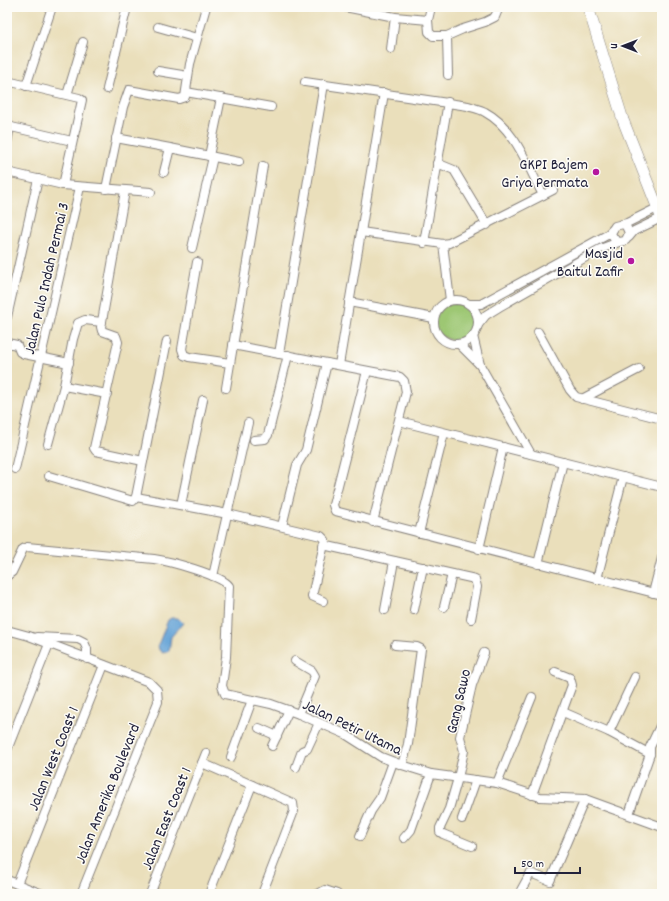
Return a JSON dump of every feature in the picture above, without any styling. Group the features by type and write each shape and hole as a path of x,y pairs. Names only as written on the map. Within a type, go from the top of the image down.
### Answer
{"main road":[{"path":"588,7 623,120 659,215"}],"street":[{"path":"26,86 52,7"},
{"path":"107,89 127,7"},
{"path":"106,189 116,138 128,91 130,89 182,99 186,92 188,76 206,7"},
{"path":"345,7 428,20"},
{"path":"431,7 428,20 430,35 447,36 463,28 491,20 495,17 499,7"},
{"path":"391,49 395,16"},
{"path":"158,27 197,38"},
{"path":"447,36 448,75"},
{"path":"67,95 83,42"},
{"path":"158,71 188,76"},
{"path":"7,81 79,98 83,102 72,141 64,185"},
{"path":"305,82 448,102 468,106 486,112 501,125 514,140 543,195"},
{"path":"279,354 324,84"},
{"path":"186,92 270,107"},
{"path":"339,365 384,93"},
{"path":"192,248 221,98"},
{"path":"424,243 448,102"},
{"path":"7,142 8,126 72,141"},
{"path":"116,138 239,162"},
{"path":"164,172 170,148"},
{"path":"437,163 454,170 487,225"},
{"path":"226,388 263,166"},
{"path":"7,172 64,185 151,192"},
{"path":"7,317 38,179"},
{"name":"Jalan Pulo Indah Permai 3","path":"15,469 80,187"},
{"path":"361,232 424,243 449,243 487,225 552,190"},
{"path":"125,191 102,322 102,331 116,336 118,339 95,445 96,451 143,461"},
{"path":"469,304 481,304 607,235 615,226 639,217 659,215"},
{"path":"478,325 476,313 469,304 463,300 450,300 441,305 434,318 434,328 440,337 448,343 459,344 467,342 473,336 478,325 486,315 605,247 623,242 631,234 659,215"},
{"path":"626,223 631,234"},
{"path":"612,229 613,237 619,242"},
{"path":"443,244 450,300"},
{"path":"197,262 182,349 184,355 189,357 230,363"},
{"path":"494,297 499,307"},
{"path":"349,302 434,318"},
{"path":"48,444 64,386 73,339 78,323 85,320 102,322"},
{"path":"538,332 570,390 576,397 662,419"},
{"path":"473,336 480,365"},
{"path":"49,476 133,501 136,497 168,341"},
{"path":"7,342 17,345 22,353 69,363"},
{"path":"459,344 480,365 531,454"},
{"path":"233,345 367,370 400,377 404,380 406,392 373,522"},
{"path":"254,440 261,441 268,435 288,356"},
{"path":"282,526 297,465 306,450 327,363"},
{"path":"582,399 639,369"},
{"path":"367,370 333,508 339,513 662,595"},
{"path":"64,386 107,394"},
{"path":"181,505 204,400"},
{"path":"399,421 662,487"},
{"path":"213,576 248,424"},
{"path":"419,533 444,433"},
{"path":"479,548 503,447"},
{"path":"538,564 563,462"},
{"path":"597,579 623,477"},
{"path":"136,497 228,514 321,536 324,540 312,596 323,601"},
{"path":"323,545 474,579 477,582 471,619"},
{"name":"Jalan Petir Utama","path":"7,576 12,572 23,548 27,547 154,559 166,561 213,576 227,583 229,586 222,690 229,695 289,710 319,722 354,739 381,757 431,774 497,783 532,795 551,798 585,799 662,827"},
{"path":"653,593 662,558"},
{"path":"385,610 394,561"},
{"path":"414,610 423,568"},
{"path":"444,607 452,574"},
{"path":"7,630 29,636 104,665"},
{"path":"29,636 78,639 84,642 87,649 87,659"},
{"path":"7,750 49,644"},
{"path":"395,645 417,647 421,652 408,744 402,765"},
{"name":"Gang Sawo","path":"472,846 443,834 440,830 449,809 458,778 464,751 460,737 472,685 484,653"},
{"path":"295,661 312,672 315,676 299,714"},
{"name":"Jalan Amerika Boulevard","path":"81,894 158,702 158,696 154,685 104,665"},
{"name":"Jalan West Coast 1","path":"17,884 104,665"},
{"path":"532,795 572,682 570,678 555,672"},
{"path":"609,732 635,677"},
{"path":"497,783 532,697"},
{"path":"231,757 252,700"},
{"path":"272,746 289,710"},
{"path":"562,712 609,732 650,754"},
{"path":"296,767 302,751 308,749 319,722"},
{"path":"629,814 650,754 650,747 662,722"},
{"path":"259,728 277,736"},
{"name":"Jalan East Coast 1","path":"150,894 206,753"},
{"path":"360,836 371,811 380,798 393,762"},
{"path":"202,763 291,802 294,811 262,894"},
{"path":"404,838 411,830 431,774"},
{"path":"462,818 476,780"},
{"path":"209,894 252,785"},
{"path":"519,894 530,874 550,881 585,799"},
{"path":"7,880 42,894"},
{"path":"318,894 324,890 337,894"}],"green space":[{"path":"443,304 461,304 472,316 469,334 453,341 436,334 433,319"}],"water":[{"path":"171,618 178,618 183,623 171,637 169,651 163,653 159,650 158,645 168,620"}],"place":[{"name":"GKPI Bajem Griya Permata","path":"596,172"},
{"name":"Masjid Baitul Zafir","path":"631,261"}]}
